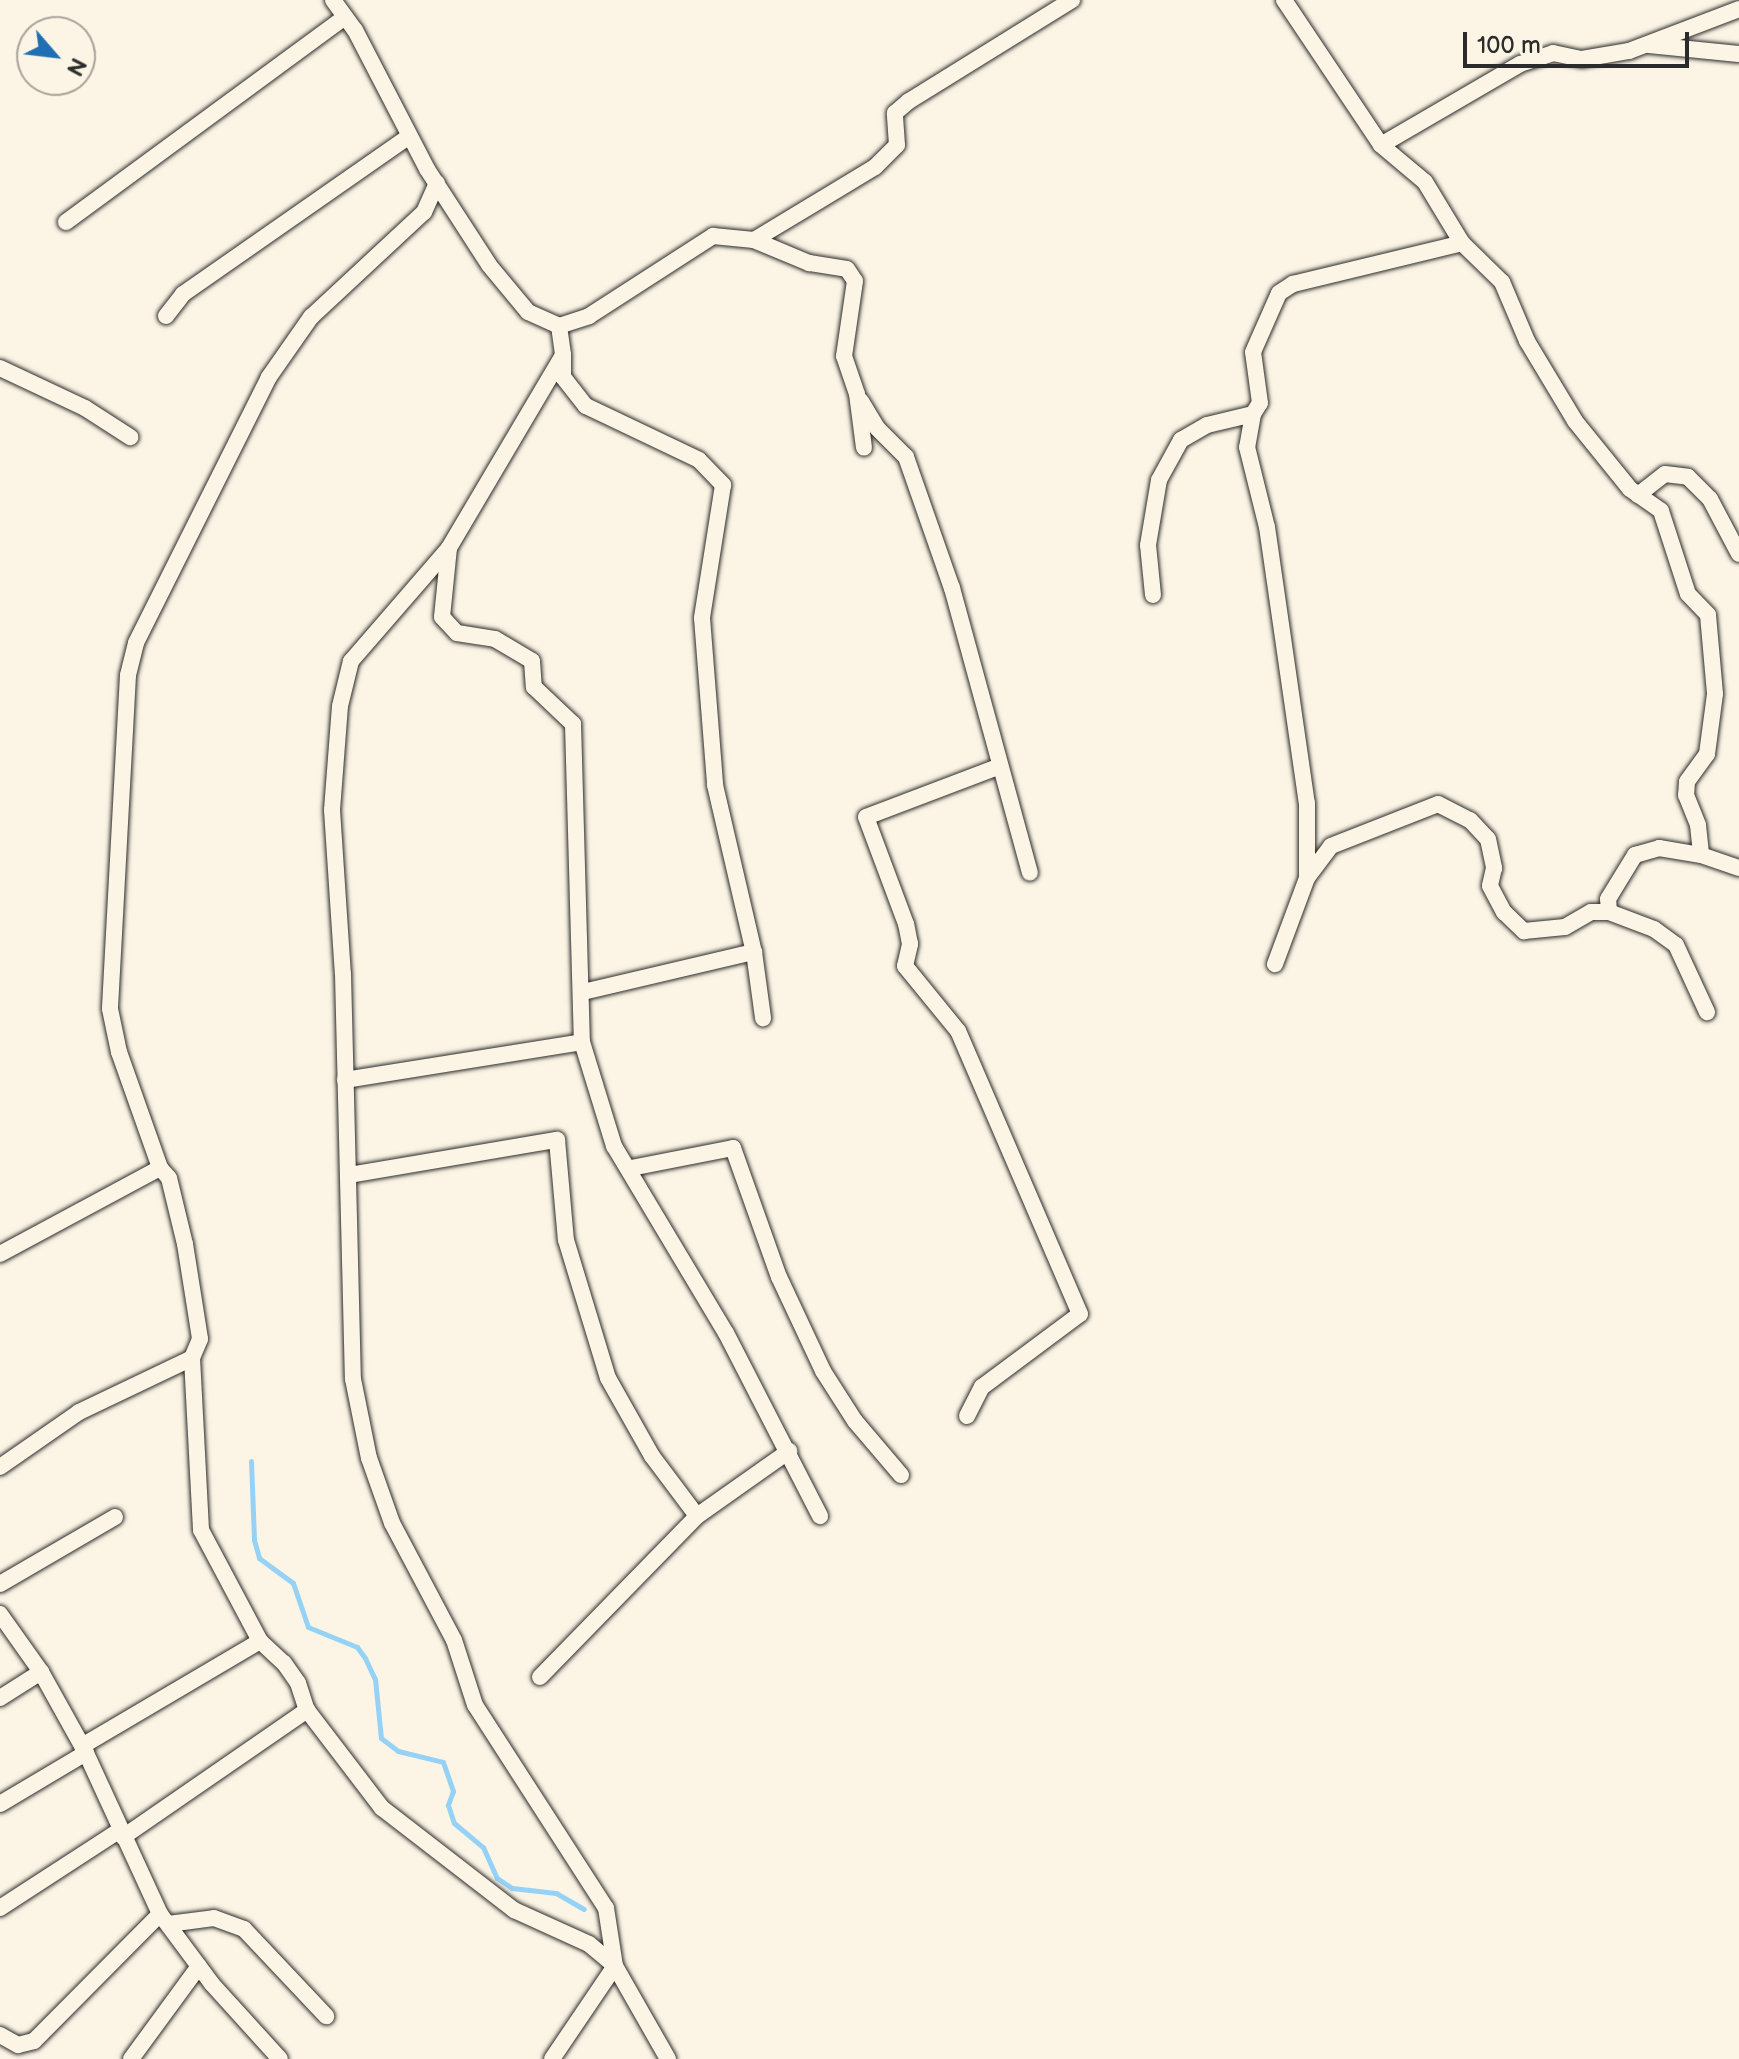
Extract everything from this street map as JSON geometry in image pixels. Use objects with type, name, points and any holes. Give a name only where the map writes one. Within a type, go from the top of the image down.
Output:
[{"type":"street","points":[[333,0],[408,137],[509,290],[528,312],[559,326],[589,316],[696,242],[713,236],[754,240],[809,263],[847,269],[855,281],[844,356],[857,394],[864,448]]},
{"type":"street","points":[[754,240],[875,167],[897,145],[895,113],[909,101],[1072,0]]},
{"type":"street","points":[[1284,0],[1381,145],[1425,182],[1462,243],[1502,282],[1527,341],[1575,421],[1638,495],[1661,511],[1688,594],[1708,615],[1715,694],[1712,730],[1707,754],[1687,782],[1686,795],[1698,825],[1701,855]]},
{"type":"street","points":[[1381,145],[1520,64],[1553,53],[1582,59],[1645,45],[1739,9]]},
{"type":"street","points":[[66,222],[345,17]]},
{"type":"street","points":[[1645,45],[1739,54]]},
{"type":"street","points":[[166,316],[183,294],[408,137]]},
{"type":"street","points":[[437,183],[424,212],[311,317],[269,377],[198,528],[149,610],[128,675],[110,1009],[160,1168],[169,1178],[185,1244],[200,1339],[192,1358],[201,1530],[260,1641],[298,1683],[307,1710],[382,1808],[514,1910],[589,1944],[615,1966],[668,2059]]},
{"type":"street","points":[[1307,878],[1302,747],[1267,527],[1247,447],[1253,414],[1260,403],[1253,352],[1279,293],[1293,284],[1462,243]]},
{"type":"street","points":[[559,326],[563,377],[586,406],[699,460],[723,485],[702,618],[715,785],[754,952],[763,1018]]},
{"type":"street","points":[[552,2059],[615,1966],[612,1919],[475,1705],[454,1640],[392,1523],[369,1458],[353,1379],[349,1175],[332,810],[340,706],[351,661],[449,548],[563,355]]},
{"type":"street","points":[[0,368],[85,408],[130,437]]},
{"type":"street","points":[[857,394],[877,428],[906,457],[952,588],[1030,873]]},
{"type":"street","points":[[1153,595],[1148,545],[1159,480],[1181,440],[1207,425],[1253,414]]},
{"type":"street","points":[[1638,495],[1665,474],[1688,477],[1710,499],[1739,554]]},
{"type":"street","points":[[449,548],[442,617],[457,633],[495,639],[532,661],[534,687],[573,724],[583,992],[582,1042],[614,1146],[631,1168],[789,1451],[820,1516]]},
{"type":"street","points":[[967,1416],[982,1387],[1080,1314],[958,1031],[905,966],[910,944],[906,924],[866,817],[1000,766]]},
{"type":"street","points":[[1275,964],[1307,878],[1331,846],[1438,804],[1470,820],[1488,839],[1494,868],[1490,886],[1504,912],[1524,931],[1550,930],[1591,912],[1609,912],[1654,929],[1676,945],[1707,1012]]},
{"type":"street","points":[[1609,912],[1608,899],[1635,855],[1659,848],[1701,855],[1739,868]]},
{"type":"street","points":[[583,992],[754,952]]},
{"type":"street","points":[[345,1080],[582,1042]]},
{"type":"street","points":[[349,1175],[557,1140],[566,1240],[608,1378],[652,1456],[697,1516]]},
{"type":"street","points":[[631,1168],[733,1148],[779,1277],[823,1371],[855,1421],[901,1475]]},
{"type":"street","points":[[0,1254],[160,1168]]},
{"type":"street","points":[[0,1467],[79,1412],[192,1358]]},
{"type":"street","points":[[540,1677],[697,1516],[789,1451]]},
{"type":"street","points":[[0,1584],[115,1517]]},
{"type":"street","points":[[0,1614],[41,1672],[84,1750],[164,1919],[199,1966],[280,2059]]},
{"type":"street","points":[[0,1804],[260,1641]]},
{"type":"street","points":[[0,1698],[41,1672]]},
{"type":"street","points":[[0,1908],[74,1855],[122,1833],[307,1710]]},
{"type":"street","points":[[0,2035],[26,2052],[164,1919],[214,1918],[244,1929],[326,2016]]},
{"type":"street","points":[[131,2059],[199,1966]]},
{"type":"waterway","points":[[251,1461],[254,1540],[259,1558],[293,1583],[308,1627],[357,1647],[365,1658],[375,1679],[381,1738],[398,1751],[443,1762],[453,1791],[448,1805],[454,1823],[483,1847],[497,1878],[512,1888],[556,1893],[584,1909]]}]
